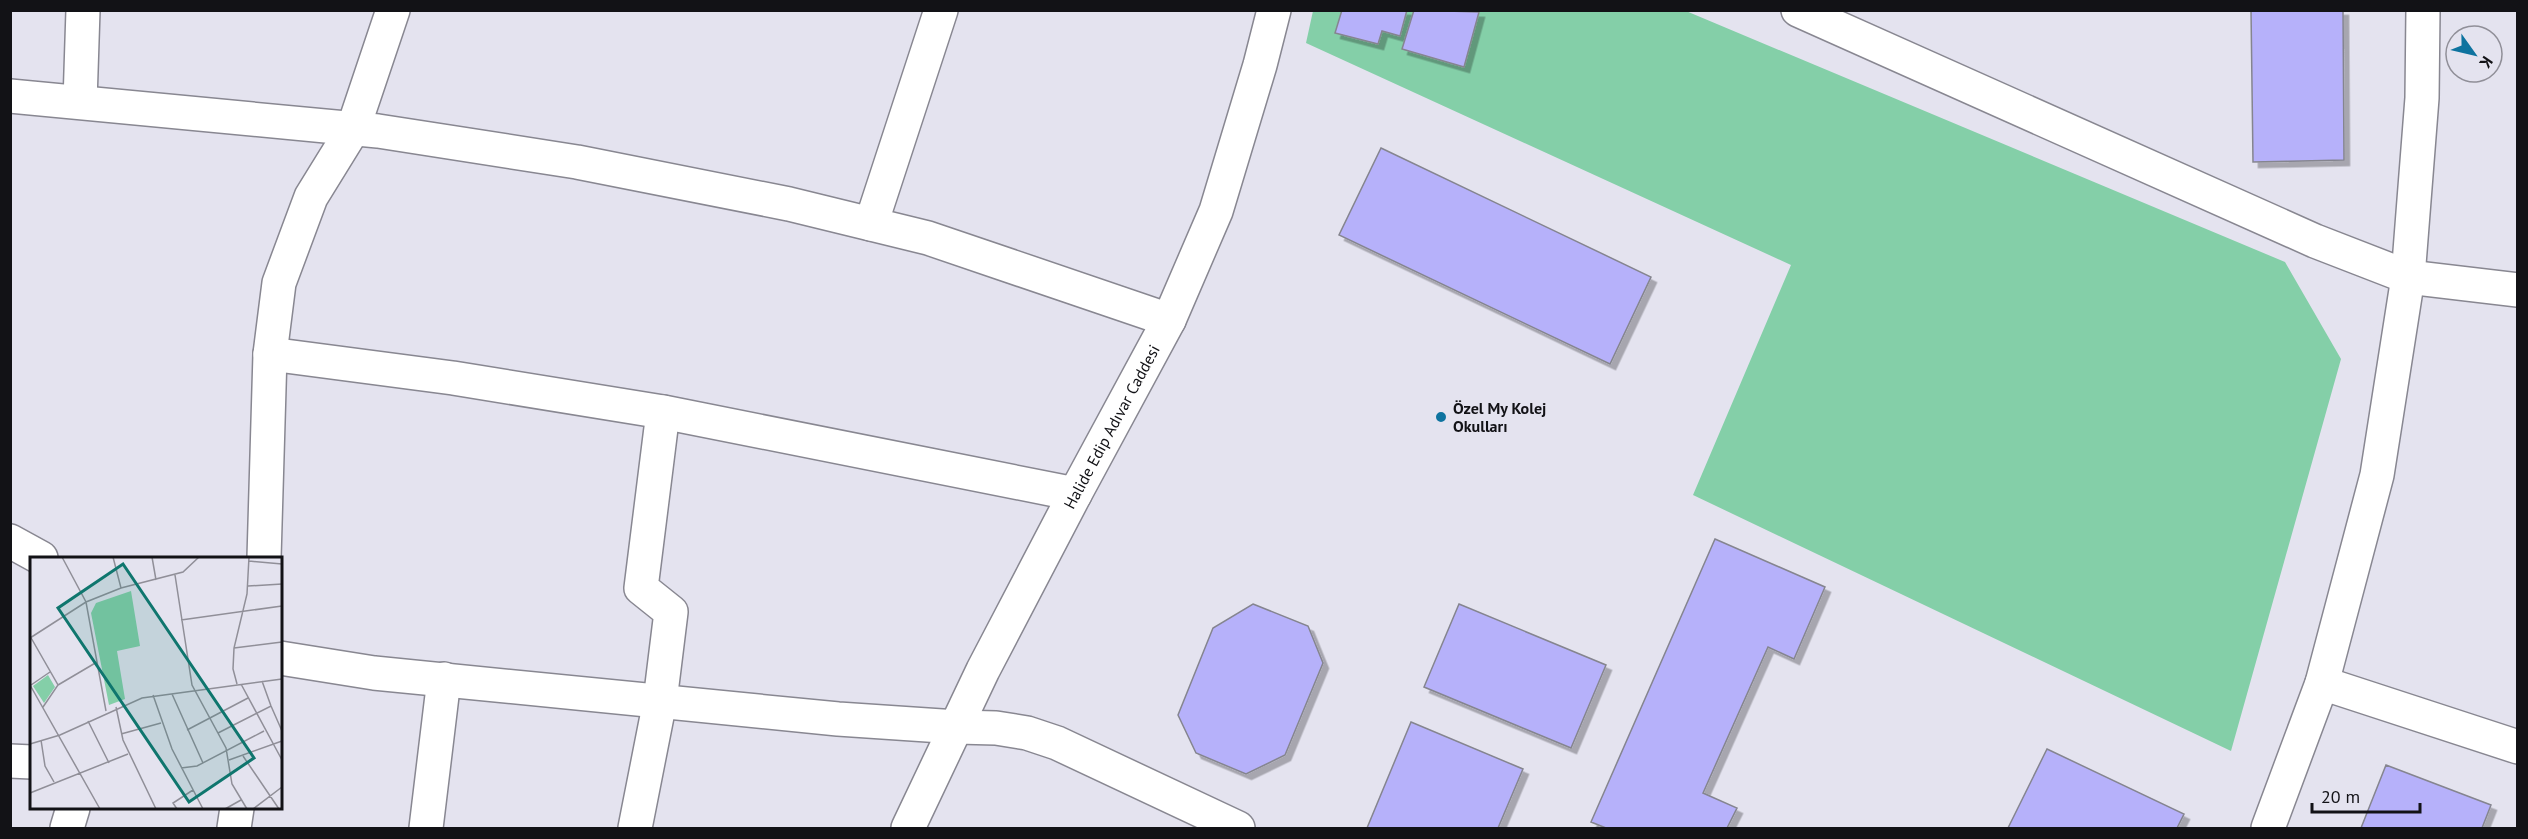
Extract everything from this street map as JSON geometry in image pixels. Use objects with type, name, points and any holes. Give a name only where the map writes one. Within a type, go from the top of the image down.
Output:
[{"type":"street","points":[[80,102],[83,10]]},
{"type":"street","points":[[264,557],[270,354],[279,283],[310,197],[353,129],[393,10]]},
{"type":"street","points":[[871,224],[941,10]]},
{"type":"street","name":"Halide Edip Adıvar Caddesi","points":[[908,828],[983,670],[1169,320],[1216,211],[1274,10]]},
{"type":"street","points":[[2268,828],[2322,683],[2377,475],[2408,277],[2422,98],[2423,10]]},
{"type":"street","points":[[1808,13],[2315,241],[2408,277],[2517,290]]},
{"type":"street","points":[[10,96],[353,129],[578,162],[789,204],[928,238],[1169,320]]},
{"type":"street","points":[[270,354],[453,378],[663,412],[1075,494]]},
{"type":"street","points":[[635,828],[660,701],[671,612],[641,588],[663,412]]},
{"type":"street","points":[[10,541],[39,557]]},
{"type":"street","points":[[282,657],[374,673],[838,719],[996,728],[1058,743],[1238,828]]},
{"type":"street","points":[[426,828],[444,679]]},
{"type":"street","points":[[2322,683],[2517,747]]},
{"type":"street","points":[[10,762],[30,762]]},
{"type":"street","points":[[67,828],[72,809]]},
{"type":"street","points":[[234,828],[237,809]]},
{"type":"green space","points":[[1313,11],[1686,11],[2285,262],[2341,359],[2231,751],[1693,495],[1791,265],[1306,43]]},
{"type":"building","points":[[1342,10],[1407,10],[1400,36],[1382,31],[1378,44],[1335,33]]},
{"type":"building","points":[[1414,10],[1479,12],[1464,67],[1402,49]]},
{"type":"building","points":[[2251,10],[2343,10],[2344,160],[2253,162]]},
{"type":"building","points":[[1381,148],[1651,277],[1610,364],[1339,235]]},
{"type":"building","points":[[1715,539],[1825,587],[1794,659],[1768,647],[1703,793],[1737,808],[1727,828],[1606,828],[1591,822]]},
{"type":"building","points":[[1253,604],[1308,626],[1323,663],[1285,755],[1246,774],[1196,753],[1178,715],[1213,628]]},
{"type":"building","points":[[1459,604],[1606,665],[1571,748],[1424,687]]},
{"type":"building","points":[[1411,722],[1523,769],[1498,828],[1367,828]]},
{"type":"building","points":[[2047,749],[2184,814],[2177,828],[2008,828]]},
{"type":"building","points":[[2386,765],[2491,805],[2482,828],[2361,828]]},
{"type":"place","name":"Özel My Kolej Okulları","points":[[1441,417]]}]
